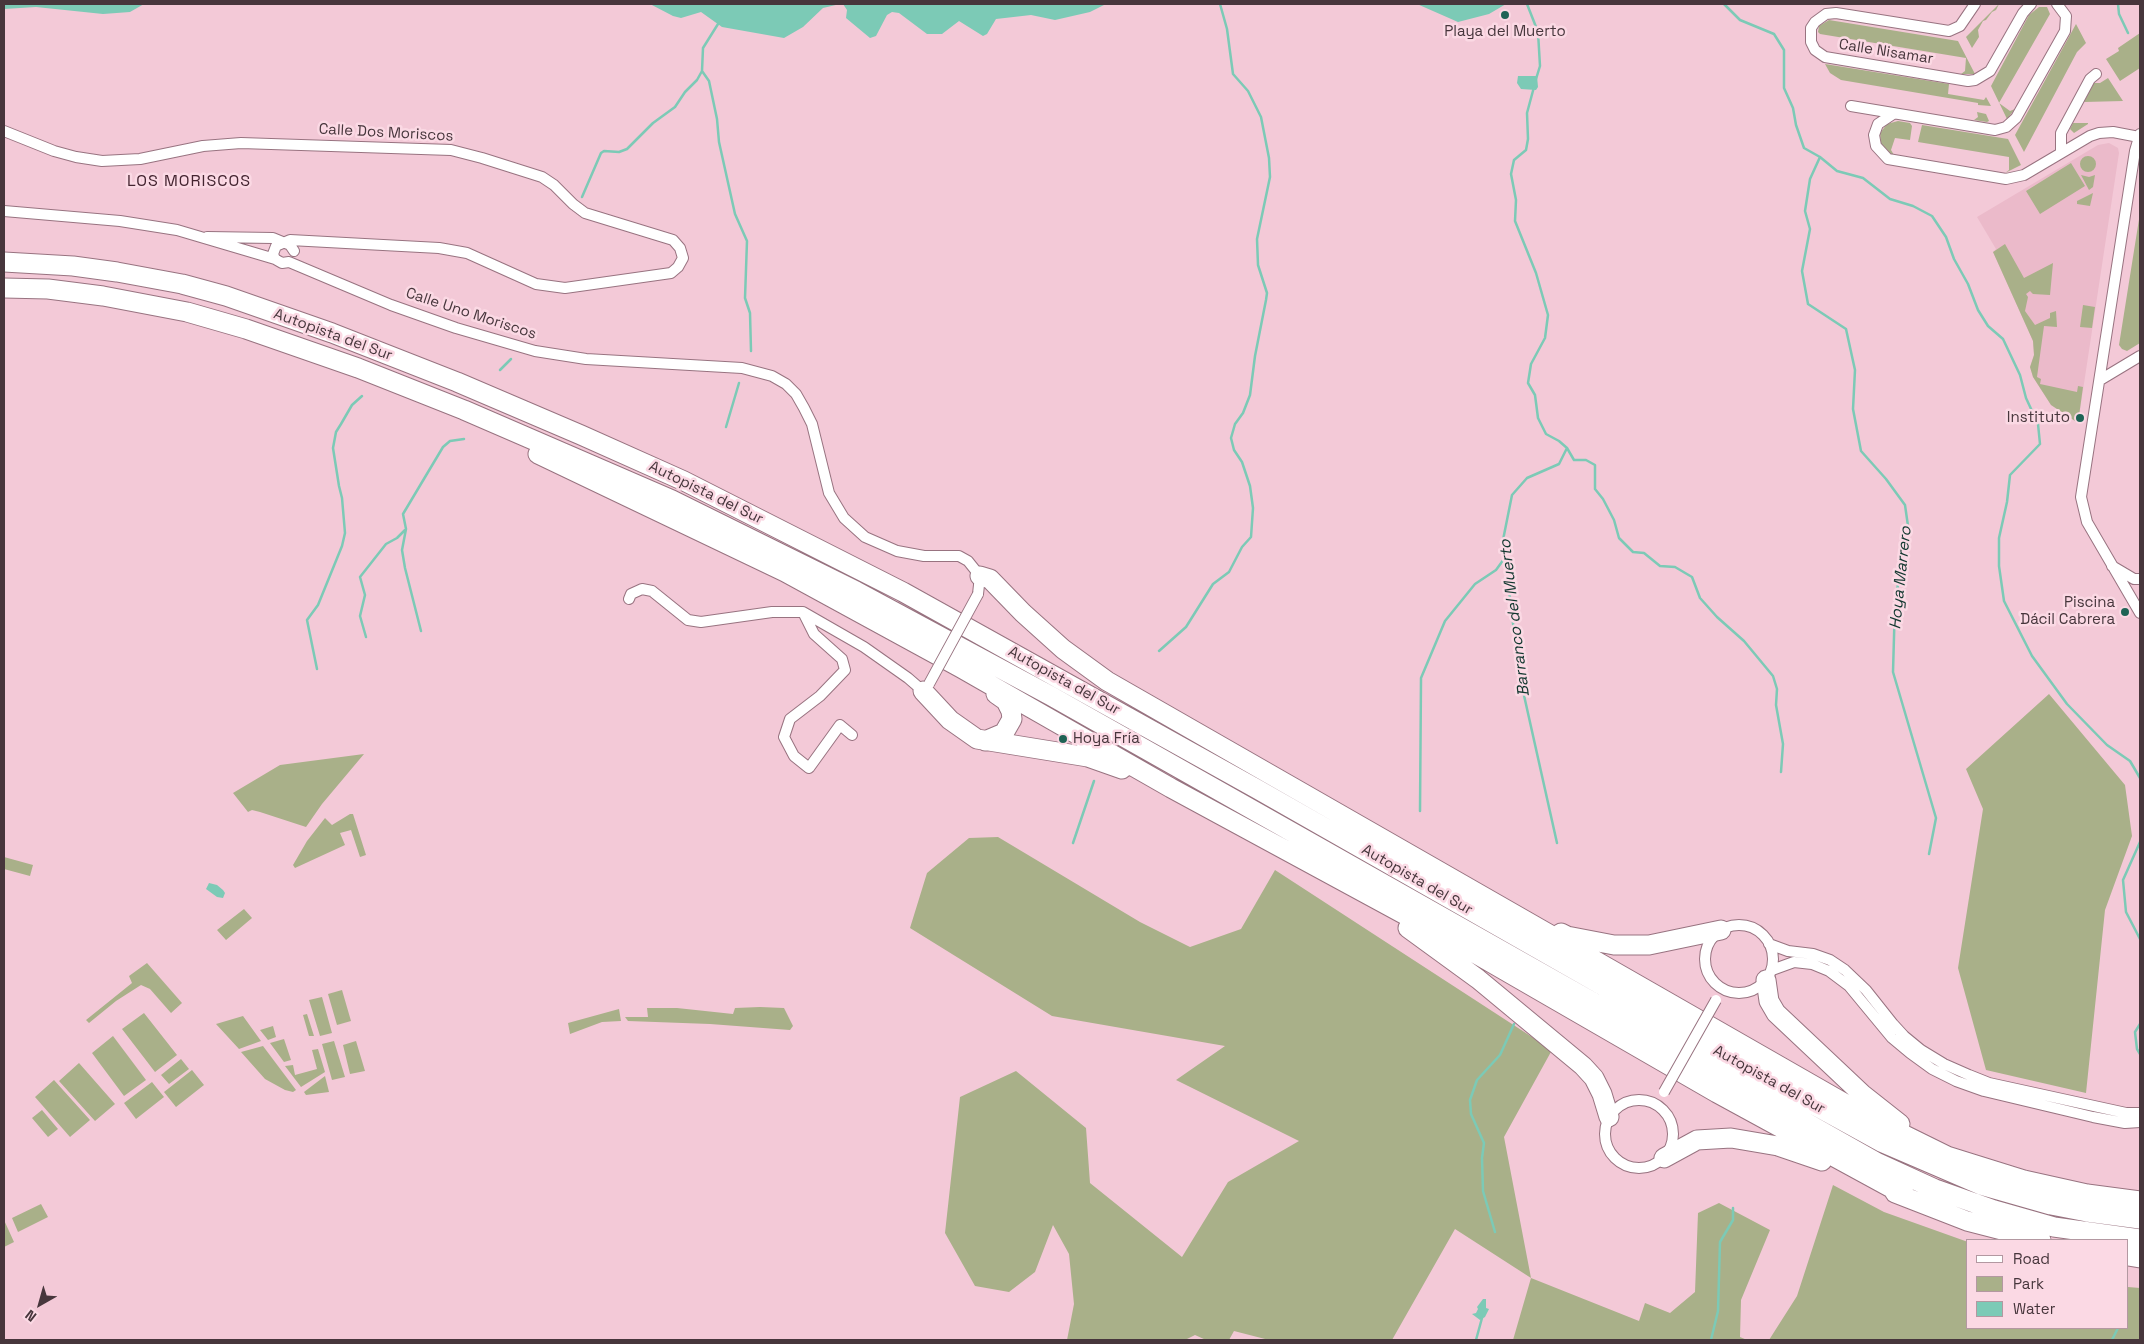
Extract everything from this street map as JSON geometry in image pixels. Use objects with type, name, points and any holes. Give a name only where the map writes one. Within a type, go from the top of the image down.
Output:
[{"type":"highway","name":"Autopista del Sur","points":[[4,262],[72,266],[117,272],[209,291],[332,333],[457,382],[616,450],[785,530],[903,592],[1257,789],[1763,1077],[1881,1142],[1982,1185],[2051,1205],[2140,1219]]},
{"type":"highway","name":"Autopista del Sur","points":[[4,288],[48,289],[104,296],[187,312],[246,330],[358,368],[464,410],[672,500],[856,591],[1051,696],[1878,1163],[1935,1189],[1994,1210],[2054,1226],[2140,1239]]},
{"type":"highway","points":[[358,368],[785,572],[961,668],[1171,788],[1466,948],[1717,1093],[1906,1196],[1967,1221],[2037,1239]]},
{"type":"highway","points":[[979,585],[990,579],[1043,632],[1107,681],[1872,1120],[1947,1156],[1967,1160],[2024,1180],[2086,1194],[2140,1201]]},
{"type":"highway","points":[[961,668],[974,681],[1006,701],[1011,711],[1012,719],[1008,728],[997,738],[985,742]]},
{"type":"highway","points":[[926,688],[960,728],[977,739],[985,742],[1088,757],[1171,788]]},
{"type":"highway","points":[[1257,789],[1385,842]]},
{"type":"highway","points":[[1348,884],[1478,979],[1583,1066],[1594,1078],[1602,1094],[1609,1116]]},
{"type":"highway","points":[[1476,892],[1568,936],[1614,945],[1649,945],[1721,930]]},
{"type":"highway","points":[[1769,975],[1769,1001],[1776,1013],[1862,1094],[1898,1123],[1967,1160]]},
{"type":"highway","points":[[1664,1158],[1696,1140],[1731,1138],[1778,1146],[1826,1162],[1888,1191],[1906,1196]]},
{"type":"street","name":"Calle Nisamar","points":[[1975,4],[1960,26],[1949,31],[1836,13],[1826,14],[1815,22],[1811,28],[1811,42],[1815,50],[1825,57],[1968,81],[1975,80],[1990,71],[2023,13],[2031,4]]},
{"type":"street","points":[[1851,106],[1995,130],[2006,127],[2016,118],[2065,31],[2066,16],[2057,4]]},
{"type":"street","points":[[2061,153],[2061,132],[2090,79],[2096,74]]},
{"type":"street","points":[[1893,114],[1878,124],[1874,135],[1878,152],[1888,159],[2006,179],[2024,175],[2090,136],[2099,133],[2113,132],[2140,136],[2119,250],[2081,497],[2087,522],[2111,565],[2136,598],[2140,613]]},
{"type":"street","name":"Calle Dos Moriscos","points":[[4,132],[54,152],[102,161],[140,159],[202,146],[241,143],[451,150],[542,178],[554,184],[573,204],[585,213],[673,240],[680,248],[683,258],[678,267],[671,273],[576,287],[555,288],[527,281],[477,257],[456,250],[313,242]]},
{"type":"street","name":"Calle Uno Moriscos","points":[[4,211],[120,221],[177,230],[214,243],[276,259],[282,263],[288,262],[391,305],[520,348],[586,359],[742,368],[772,376],[786,384],[796,394],[804,408],[812,424],[829,493],[844,518],[854,528],[879,545],[924,556],[959,556],[968,561],[979,585]]},
{"type":"street","points":[[204,238],[273,238],[290,245],[294,251]]},
{"type":"street","points":[[276,259],[273,254],[274,248],[290,240],[313,242]]},
{"type":"street","points":[[288,262],[293,257],[298,245],[313,242]]},
{"type":"street","points":[[2100,380],[2140,356]]},
{"type":"street","points":[[2111,565],[2134,579],[2140,579]]},
{"type":"street","points":[[629,600],[631,594],[642,589],[652,591],[688,620],[701,622],[772,612],[803,612],[864,647],[908,678],[926,688],[979,585]]},
{"type":"street","points":[[803,612],[814,634],[842,659],[845,670],[820,696],[790,719],[784,737],[794,756],[808,768],[840,725],[852,735]]},
{"type":"street","points":[[1769,975],[1773,956],[1769,944],[1760,933],[1746,926],[1732,926],[1721,930],[1710,940],[1704,956],[1709,977],[1722,989],[1734,993],[1747,993],[1758,988],[1769,975],[1794,962],[1812,964],[1829,971],[1849,986],[1892,1038],[1910,1053],[1932,1069],[1956,1081],[1984,1092],[2093,1117],[2125,1123],[2140,1122]]},
{"type":"street","points":[[1769,944],[1788,951],[1813,954],[1837,965],[1866,990],[1892,1024],[1904,1036],[1936,1059],[1968,1075],[1989,1083],[2118,1112],[2140,1113]]},
{"type":"street","points":[[1658,1104],[1722,989]]},
{"type":"street","points":[[1643,1099],[1658,1104],[1666,1112],[1674,1130],[1670,1149],[1664,1158],[1646,1168],[1636,1168],[1618,1161],[1612,1155],[1606,1140],[1606,1125],[1609,1116],[1620,1105],[1631,1100],[1643,1099]]},
{"type":"shaded area","points":[[2109,143],[2118,148],[2119,153],[2078,423],[2051,405],[2033,377],[2030,367],[2034,355],[2033,341],[1993,252],[1996,249],[1977,217],[2098,145]]},
{"type":"green space","points":[[1999,4],[1996,10],[1983,21],[1978,30],[1979,37],[1972,48],[1966,37]]},
{"type":"green space","points":[[2039,7],[2047,7],[2050,14],[1999,103],[1991,86],[2029,15]]},
{"type":"green space","points":[[1829,20],[1958,41],[1975,74],[1961,74],[1965,71],[1966,58],[1820,34],[1818,32],[1819,26]]},
{"type":"green space","points":[[2076,24],[2086,43],[2077,52],[2024,152],[2015,135]]},
{"type":"green space","points":[[2140,33],[2140,68],[2120,81],[2106,59],[2119,51],[2118,48]]},
{"type":"green space","points":[[1825,64],[1949,84],[1948,94],[1984,100],[1986,97],[1991,106],[1841,80],[1830,73]]},
{"type":"green space","points":[[2108,78],[2123,101],[2084,102],[2094,83],[2100,83]]},
{"type":"green space","points":[[1999,103],[2010,111],[2015,109],[2007,119]]},
{"type":"green space","points":[[1977,112],[1986,114],[1989,121],[1974,120],[1978,117]]},
{"type":"green space","points":[[1898,121],[1910,123],[1912,126],[1910,140],[1895,138],[1891,150],[1894,155],[1889,153],[1881,144],[1880,133],[1887,124]]},
{"type":"green space","points":[[2073,123],[2088,124],[2074,133],[2070,129]]},
{"type":"green space","points":[[1922,125],[2008,139],[2021,165],[2005,173],[2009,170],[2009,157],[1918,142]]},
{"type":"green space","points":[[2085,156],[2091,156],[2096,161],[2094,170],[2085,172],[2080,167],[2080,161]]},
{"type":"green space","points":[[2071,163],[2085,186],[2040,214],[2026,191]]},
{"type":"green space","points":[[2081,175],[2089,177],[2095,175],[2093,187],[2089,190]]},
{"type":"green space","points":[[2093,193],[2090,206],[2077,204],[2077,201]]},
{"type":"green space","points":[[2140,213],[2140,343],[2127,351],[2119,345]]},
{"type":"green space","points":[[2005,244],[2024,278],[2053,263],[2050,295],[2033,294],[2030,291],[2026,294],[2028,297],[2025,311],[2035,325],[2050,318],[2050,313],[2056,311],[2057,327],[2044,326],[2037,377],[2041,379],[2040,384],[2077,392],[2078,386],[2083,387],[2078,423],[2051,405],[2033,377],[2030,367],[2034,355],[2033,341],[1993,252]]},
{"type":"green space","points":[[2083,305],[2095,307],[2092,328],[2080,327]]},
{"type":"green space","points":[[2049,694],[2125,785],[2132,836],[2105,910],[2086,1093],[1986,1070],[1958,968],[1983,809],[1966,769]]},
{"type":"green space","points":[[364,754],[322,804],[306,827],[260,812],[252,810],[248,812],[233,793],[280,765]]},
{"type":"green space","points":[[353,814],[366,855],[360,857],[351,830],[340,833],[345,845],[295,868],[293,865],[307,841],[325,818],[332,825]]},
{"type":"green space","points":[[998,837],[1140,922],[1190,947],[1241,929],[1275,870],[1552,1050],[1504,1137],[1531,1278],[1455,1229],[1392,1340],[1269,1340],[1234,1331],[1229,1340],[1206,1340],[1195,1335],[1185,1340],[1067,1340],[1074,1304],[1069,1254],[1053,1225],[1035,1272],[1009,1292],[975,1286],[945,1233],[960,1097],[1016,1071],[1086,1128],[1090,1183],[1182,1257],[1228,1182],[1299,1141],[1176,1080],[1225,1046],[1052,1016],[910,928],[927,873],[969,838]]},
{"type":"green space","points":[[4,857],[33,865],[30,876],[4,869]]},
{"type":"green space","points":[[244,909],[252,918],[226,940],[217,930]]},
{"type":"green space","points":[[147,963],[182,1003],[171,1013],[150,989],[141,985],[116,1001],[89,1023],[86,1020],[132,983],[129,976]]},
{"type":"green space","points":[[342,990],[351,1021],[337,1025],[328,994]]},
{"type":"green space","points":[[322,997],[332,1033],[320,1036],[309,1000]]},
{"type":"green space","points":[[647,1008],[677,1008],[733,1014],[735,1008],[784,1008],[793,1026],[790,1030],[710,1024],[628,1021],[625,1017],[648,1017]]},
{"type":"green space","points":[[619,1009],[621,1021],[602,1022],[570,1034],[568,1023]]},
{"type":"green space","points":[[144,1013],[177,1055],[155,1072],[122,1029]]},
{"type":"green space","points":[[307,1014],[314,1036],[309,1036],[303,1015]]},
{"type":"green space","points":[[243,1016],[261,1041],[239,1049],[216,1024]]},
{"type":"green space","points":[[273,1026],[276,1037],[268,1040],[260,1030]]},
{"type":"green space","points":[[113,1036],[146,1080],[124,1096],[92,1053]]},
{"type":"green space","points":[[284,1039],[291,1060],[284,1062],[270,1043]]},
{"type":"green space","points":[[334,1041],[345,1077],[332,1080],[322,1044]]},
{"type":"green space","points":[[356,1041],[365,1071],[350,1074],[343,1045]]},
{"type":"green space","points":[[263,1046],[296,1090],[293,1092],[285,1090],[265,1079],[241,1052]]},
{"type":"green space","points":[[318,1049],[325,1072],[301,1087],[285,1066],[293,1065],[295,1075],[317,1069],[312,1050]]},
{"type":"green space","points":[[181,1059],[189,1069],[169,1084],[161,1075]]},
{"type":"green space","points":[[79,1063],[115,1104],[95,1121],[59,1081]]},
{"type":"green space","points":[[192,1070],[204,1085],[176,1107],[164,1092]]},
{"type":"green space","points":[[325,1076],[329,1092],[306,1095],[304,1092]]},
{"type":"green space","points":[[54,1080],[90,1120],[70,1137],[35,1097]]},
{"type":"green space","points":[[152,1082],[164,1097],[136,1119],[124,1103]]},
{"type":"green space","points":[[42,1110],[58,1129],[48,1137],[32,1118]]},
{"type":"green space","points":[[1833,1185],[1884,1212],[1966,1241],[1966,1329],[2129,1329],[2129,1287],[2140,1288],[2140,1340],[1769,1340],[1797,1296]]},
{"type":"green space","points":[[1719,1203],[1770,1230],[1741,1300],[1740,1337],[1747,1340],[1513,1340],[1531,1278],[1639,1321],[1645,1303],[1670,1313],[1695,1292],[1698,1213]]},
{"type":"green space","points":[[41,1204],[48,1217],[18,1232],[12,1218]]},
{"type":"green space","points":[[4,1220],[14,1242],[4,1247]]},
{"type":"water","points":[[4,4],[144,4],[130,12],[103,14],[36,7],[4,9]]},
{"type":"water","points":[[650,4],[840,4],[823,8],[803,27],[784,38],[722,27],[701,12],[681,18],[673,16]]},
{"type":"water","points":[[843,4],[1106,4],[1090,12],[1055,20],[1031,15],[996,19],[987,34],[983,36],[959,21],[942,34],[927,34],[899,13],[892,12],[887,15],[876,36],[870,38],[846,18],[847,10]]},
{"type":"water","points":[[1417,4],[1506,4],[1489,14],[1458,22]]},
{"type":"water","points":[[1518,76],[1537,76],[1538,87],[1536,90],[1521,89],[1517,83]]},
{"type":"water","points":[[209,883],[217,885],[223,890],[225,893],[223,898],[217,897],[206,889]]},
{"type":"water","points":[[1483,1299],[1486,1299],[1486,1308],[1489,1309],[1485,1317],[1480,1320],[1472,1314],[1476,1313],[1477,1307]]},
{"type":"waterway","points":[[1159,651],[1186,627],[1213,584],[1229,572],[1242,547],[1251,537],[1253,508],[1250,486],[1242,462],[1234,450],[1231,438],[1235,424],[1243,413],[1250,395],[1267,293],[1258,265],[1257,239],[1270,177],[1269,158],[1261,117],[1248,91],[1233,74],[1227,29],[1220,4]]},
{"type":"waterway","name":"Barranco del Muerto","points":[[1527,4],[1538,32],[1540,66],[1536,79]]},
{"type":"waterway","points":[[1724,4],[1740,20],[1774,34],[1784,50],[1784,88],[1793,108],[1796,125],[1804,148],[1820,157],[1837,171],[1863,178],[1890,199],[1913,206],[1932,216],[1946,237],[1954,259],[1968,284],[1978,310],[1988,326],[2003,339],[2020,375],[2026,398],[2038,424],[2040,444],[2010,475],[2007,502],[1999,538],[1999,566],[2004,601],[2032,656],[2067,704],[2107,745],[2130,761],[2140,778]]},
{"type":"waterway","points":[[2118,4],[2119,14],[2128,33]]},
{"type":"waterway","points":[[582,197],[601,153],[604,151],[619,152],[627,149],[653,123],[675,107],[685,92],[697,80],[702,71],[703,48],[718,24]]},
{"type":"waterway","points":[[702,71],[709,81],[717,119],[719,142],[735,214],[747,241],[745,298],[750,313],[751,351]]},
{"type":"waterway","name":"Barranco del Muerto","points":[[1534,87],[1527,113],[1528,139],[1526,150],[1514,160],[1511,174],[1516,200],[1515,221],[1536,273],[1548,315],[1545,338],[1531,364],[1528,383],[1535,395],[1538,418],[1546,434],[1567,448],[1559,464],[1527,478],[1512,495],[1503,540],[1519,673],[1557,843]]},
{"type":"waterway","name":"Hoya Marrero","points":[[1820,157],[1810,179],[1805,211],[1810,229],[1802,271],[1808,304],[1846,329],[1855,370],[1853,409],[1861,451],[1886,479],[1905,505],[1908,526],[1895,602],[1893,672],[1936,818],[1929,854]]},
{"type":"waterway","points":[[500,370],[511,359]]},
{"type":"waterway","points":[[726,427],[739,383]]},
{"type":"waterway","points":[[317,669],[307,620],[318,605],[342,546],[345,533],[342,498],[333,448],[336,432],[352,405],[362,396]]},
{"type":"waterway","points":[[421,631],[402,550],[406,529],[403,514],[443,447],[450,441],[464,439]]},
{"type":"waterway","points":[[1567,448],[1574,460],[1586,460],[1595,465],[1595,489],[1603,499],[1614,520],[1619,538],[1633,552],[1644,553],[1660,566],[1675,567],[1692,577],[1700,598],[1717,617],[1744,641],[1773,676],[1777,689],[1776,705],[1783,744],[1781,772]]},
{"type":"waterway","points":[[366,637],[360,616],[365,595],[360,577],[386,544],[397,538],[405,530]]},
{"type":"waterway","points":[[1420,811],[1421,678],[1445,621],[1475,584],[1496,570],[1504,559]]},
{"type":"waterway","points":[[1073,843],[1094,781]]},
{"type":"waterway","points":[[2140,842],[2123,880],[2126,912],[2140,939]]},
{"type":"waterway","name":"Barranco del Muerto","points":[[1495,1232],[1483,1191],[1482,1158],[1484,1143],[1471,1114],[1470,1100],[1477,1080],[1500,1055],[1514,1024]]},
{"type":"waterway","points":[[2140,1024],[2135,1032],[2137,1049],[2140,1054]]},
{"type":"waterway","points":[[1711,1340],[1718,1311],[1720,1242],[1733,1220],[1733,1208]]},
{"type":"waterway","name":"Barranco del Muerto","points":[[1476,1340],[1482,1318]]},
{"type":"waterway","points":[[2112,1340],[2118,1329]]},
{"type":"place","name":"Playa del Muerto","points":[[1505,15]]},
{"type":"place","name":"Instituto","points":[[2080,418]]},
{"type":"place","name":"Piscina Dácil Cabrera","points":[[2125,612]]},
{"type":"place","name":"Hoya Fría","points":[[1063,739]]},
{"type":"district","name":"LOS MORISCOS","points":[[189,182]]}]
